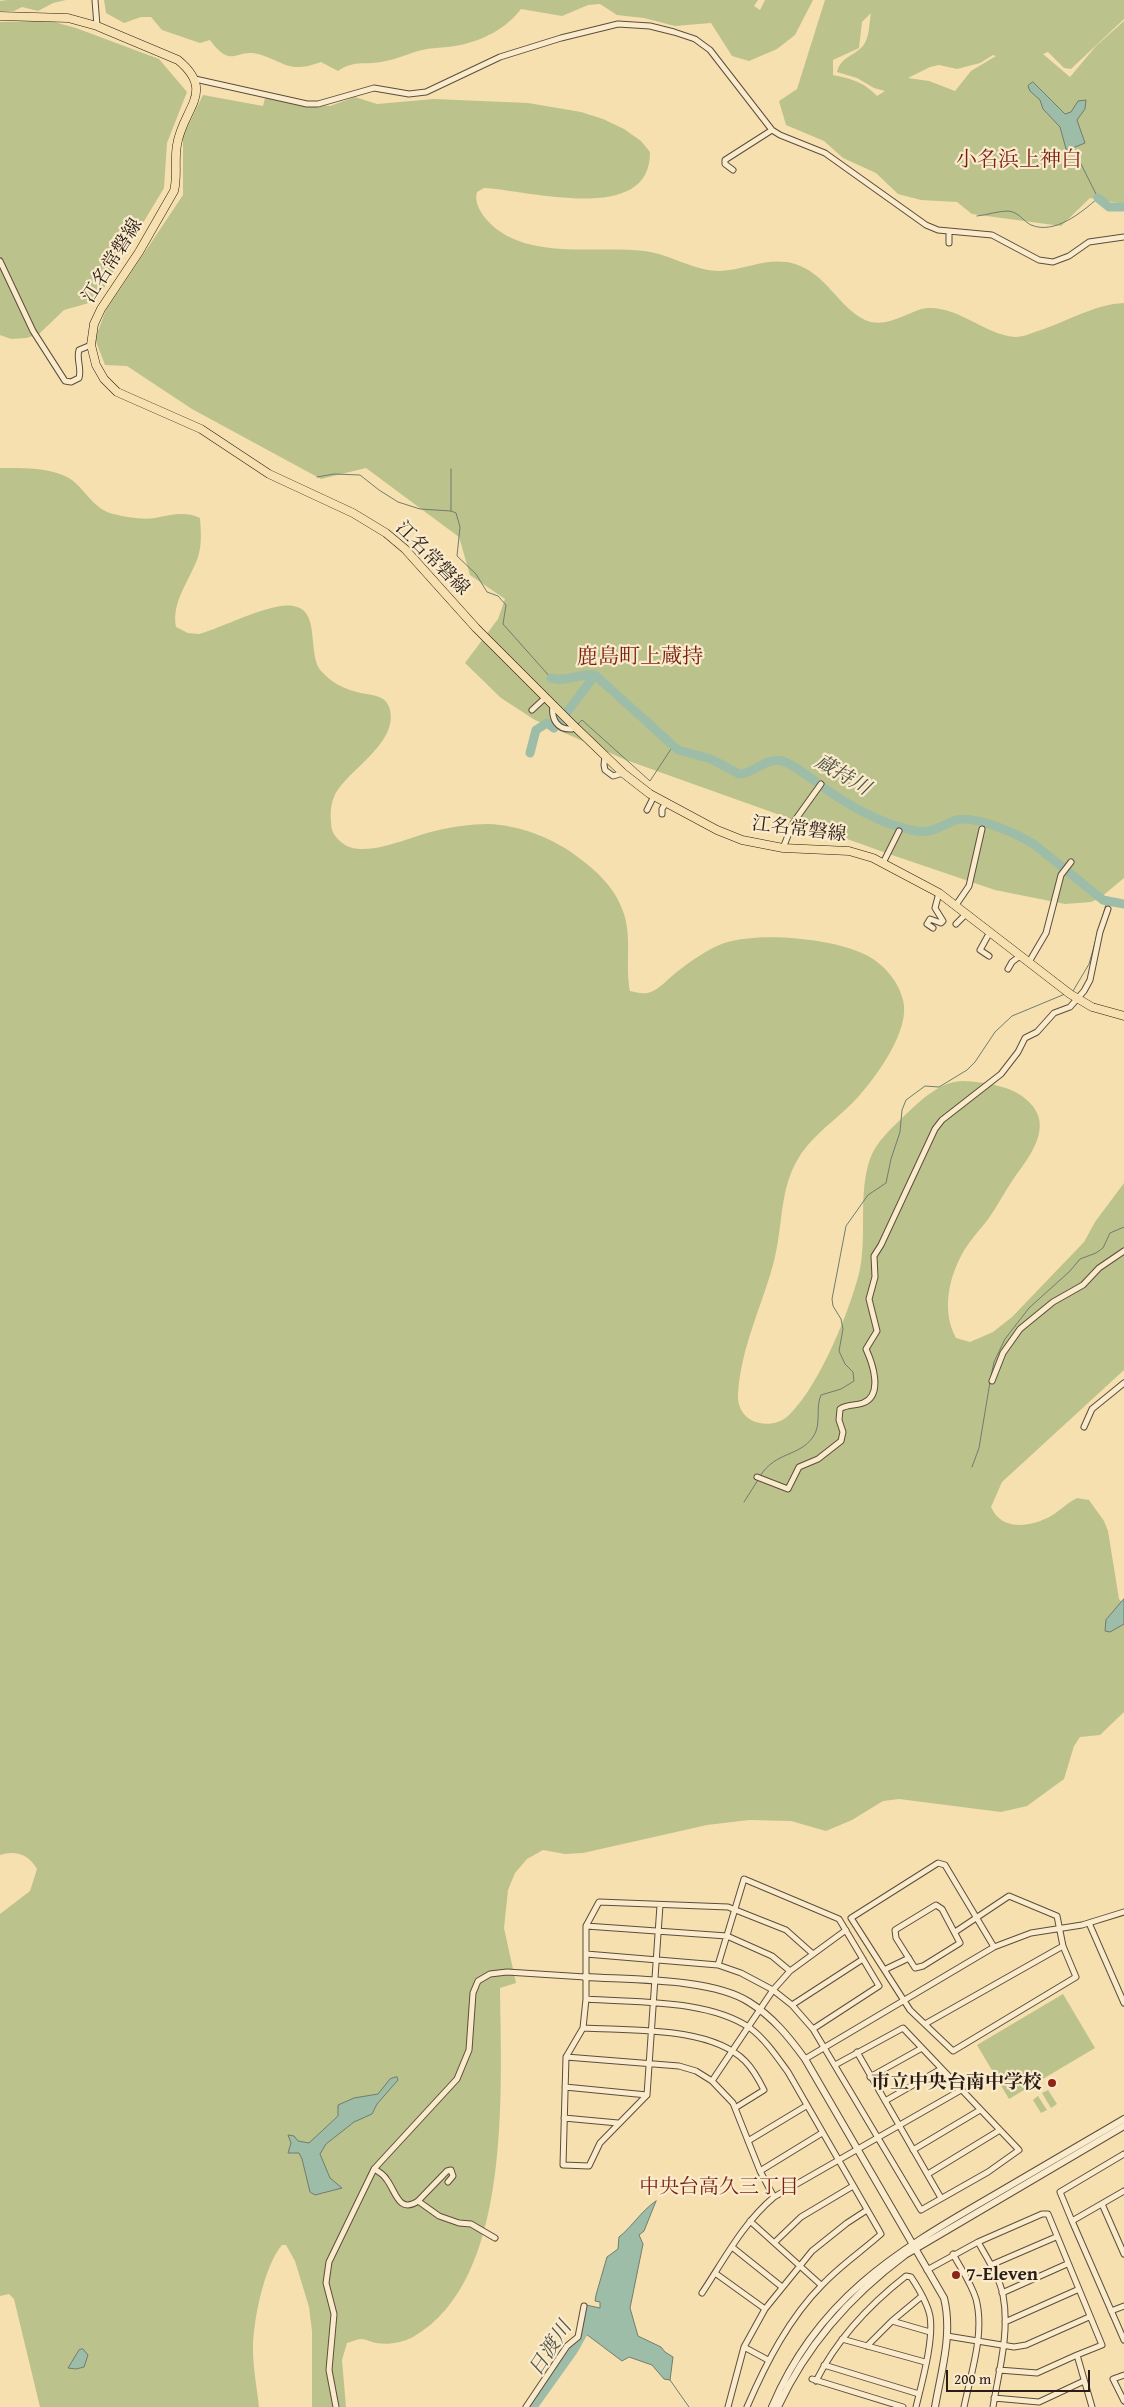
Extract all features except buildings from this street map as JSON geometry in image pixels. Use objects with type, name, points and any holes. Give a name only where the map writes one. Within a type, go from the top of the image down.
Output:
[{"type":"main road","points":[[0,16],[68,18],[96,26],[178,60],[188,68],[195,79]]},
{"type":"main road","name":"江名常磐線","points":[[195,79],[197,92],[195,103],[179,132],[176,147],[176,181],[174,191],[139,252],[101,309],[94,324],[91,344],[96,365],[104,379],[117,392],[201,429],[269,474],[353,513],[386,533],[406,549],[476,628],[575,727],[623,773],[654,796],[717,830],[742,840],[783,848],[849,851],[883,863],[939,893],[1077,998],[1092,1006],[1124,1016]]},
{"type":"street","points":[[95,0],[96,26]]},
{"type":"street","points":[[195,79],[307,104],[318,104],[374,88],[417,94],[436,88],[500,57],[561,38],[629,24],[674,32],[701,43],[710,50],[772,130],[818,150],[926,224],[938,230],[992,235],[1040,260],[1053,262],[1069,256],[1089,242],[1124,237]]},
{"type":"street","points":[[733,170],[725,164],[725,160],[772,130]]},
{"type":"street","points":[[949,232],[949,243]]},
{"type":"street","points":[[0,261],[33,331],[65,381],[71,382],[79,378],[81,368],[79,350],[91,344]]},
{"type":"street","points":[[532,710],[546,697]]},
{"type":"street","points":[[553,705],[553,716],[558,724],[566,729],[575,727]]},
{"type":"street","points":[[783,848],[793,823],[821,784]]},
{"type":"street","points":[[648,810],[654,796]]},
{"type":"street","points":[[662,814],[662,809],[666,803]]},
{"type":"street","points":[[956,905],[970,886],[982,829]]},
{"type":"street","points":[[883,863],[899,831]]},
{"type":"street","points":[[1029,962],[1046,933],[1061,875],[1072,862]]},
{"type":"street","points":[[933,928],[927,924],[930,919],[941,923],[943,921],[934,905],[939,893]]},
{"type":"street","points":[[757,1476],[788,1489],[799,1467],[818,1459],[841,1441],[843,1432],[839,1414],[840,1409],[845,1406],[865,1402],[875,1381],[875,1368],[866,1349],[877,1331],[869,1299],[875,1277],[874,1256],[881,1245],[935,1129],[942,1120],[1001,1074],[1018,1052],[1025,1038],[1040,1029],[1054,1013],[1070,1007],[1090,980],[1098,939],[1108,909]]},
{"type":"street","points":[[956,924],[966,914]]},
{"type":"street","points":[[989,956],[980,950],[990,932]]},
{"type":"street","points":[[1008,969],[1012,962],[1020,956]]},
{"type":"street","points":[[992,1381],[1003,1353],[1020,1329],[1045,1308],[1083,1285],[1099,1268],[1124,1251]]},
{"type":"street","points":[[1084,1427],[1092,1409],[1124,1383]]},
{"type":"street","points":[[955,1932],[976,1918],[1009,1896],[1057,1916],[1061,1928],[1063,1946],[1076,1977],[953,2052],[910,2010],[886,1969],[851,1918],[938,1863],[945,1864],[976,1918],[994,1947]]},
{"type":"street","points":[[718,1965],[744,1879],[839,1919],[879,1986],[813,2029]]},
{"type":"street","points":[[660,1905],[656,1982],[646,2095],[600,2143],[589,2166],[563,2165],[566,2057],[582,2028],[586,1999],[586,1926],[599,1902],[660,1905],[735,1909],[786,1930],[813,1954]]},
{"type":"street","points":[[939,1906],[955,1932],[960,1940],[958,1945],[923,1966],[915,1968],[896,1938],[895,1930],[931,1907],[939,1906]]},
{"type":"street","points":[[806,2059],[824,2046],[994,1947],[1031,1933],[1089,1923],[1124,1912]]},
{"type":"street","points":[[1089,1923],[1124,2003]]},
{"type":"street","points":[[586,1926],[727,1936],[772,1956],[790,1971]]},
{"type":"street","points":[[712,2081],[773,1990],[790,1971],[846,1930]]},
{"type":"street","points":[[925,2024],[1063,1946]]},
{"type":"street","points":[[586,1954],[718,1965],[742,1973],[773,1990],[792,2006],[813,2029],[921,2210],[988,2172],[1019,2150],[903,2028],[835,2065]]},
{"type":"street","points":[[886,1969],[909,1958]]},
{"type":"street","points":[[792,2006],[862,1960]]},
{"type":"street","points":[[336,2407],[329,2370],[334,2314],[326,2283],[326,2273],[374,2169],[457,2080],[469,2050],[473,1993],[478,1981],[490,1974],[507,1972],[698,1985],[719,1989],[737,1996],[761,2010],[786,2033],[806,2059],[944,2298],[949,2316],[935,2407]]},
{"type":"street","points":[[586,1999],[698,2008],[720,2014],[748,2027],[783,2065],[881,2234],[821,2285],[797,2316],[768,2360],[747,2407]]},
{"type":"street","points":[[582,2028],[651,2032],[701,2038],[715,2042],[745,2061],[764,2090],[735,2108]]},
{"type":"street","points":[[870,2077],[922,2048]]},
{"type":"street","points":[[857,2052],[941,2198]]},
{"type":"street","points":[[566,2057],[679,2066],[696,2071],[712,2081],[726,2093],[735,2108],[760,2170],[774,2197]]},
{"type":"street","points":[[885,2101],[941,2069]]},
{"type":"street","points":[[565,2087],[646,2095]]},
{"type":"street","points":[[702,2293],[759,2209],[774,2197],[876,2136],[961,2090]]},
{"type":"street","points":[[748,2141],[806,2106]]},
{"type":"street","points":[[914,2150],[980,2110]]},
{"type":"street","points":[[564,2118],[618,2123]]},
{"type":"street","points":[[772,2407],[795,2361],[829,2314],[872,2272],[1124,2119]]},
{"type":"street","points":[[778,2407],[801,2363],[847,2304],[874,2278],[915,2246],[1124,2126]]},
{"type":"street","points":[[928,2174],[1000,2130]]},
{"type":"street","points":[[760,2170],[822,2132]]},
{"type":"street","points":[[1124,2154],[1060,2192],[1124,2340]]},
{"type":"street","points":[[374,2169],[387,2179],[400,2203],[408,2206],[418,2201],[447,2171],[451,2170],[453,2176],[448,2182]]},
{"type":"street","points":[[775,2242],[801,2217],[853,2186]]},
{"type":"street","points":[[1072,2221],[1124,2191]]},
{"type":"street","points":[[418,2201],[439,2216],[459,2223],[471,2224],[495,2238]]},
{"type":"street","points":[[1102,2204],[1124,2254]]},
{"type":"street","points":[[728,2407],[744,2347],[765,2309],[799,2266],[829,2236],[867,2210]]},
{"type":"street","points":[[927,2270],[953,2254],[978,2242],[1042,2214],[1048,2214],[1102,2345],[1036,2373],[1027,2374],[999,2370]]},
{"type":"street","points":[[750,2221],[821,2285]]},
{"type":"street","points":[[991,2265],[1056,2237]]},
{"type":"street","points":[[978,2242],[991,2265],[1002,2293],[1005,2322],[1004,2345],[993,2407]]},
{"type":"street","points":[[732,2247],[782,2287]]},
{"type":"street","points":[[953,2254],[976,2301],[977,2340],[964,2407]]},
{"type":"street","points":[[1002,2293],[1067,2264]]},
{"type":"street","points":[[715,2273],[765,2309]]},
{"type":"street","points":[[903,2407],[814,2380],[842,2339],[886,2291],[906,2276],[912,2277],[930,2316],[930,2332],[916,2407]]},
{"type":"street","points":[[1005,2322],[1078,2290]]},
{"type":"street","points":[[867,2346],[892,2321],[922,2296]]},
{"type":"street","points":[[526,2407],[567,2346],[578,2337],[584,2306]]},
{"type":"street","points":[[1111,2311],[1124,2306]]},
{"type":"street","points":[[947,2336],[1014,2347],[1026,2345],[1089,2317]]},
{"type":"street","points":[[892,2321],[930,2332]]},
{"type":"street","points":[[842,2339],[925,2362]]},
{"type":"street","points":[[744,2347],[768,2360]]},
{"type":"street","points":[[1077,2356],[1092,2407]]},
{"type":"street","points":[[824,2365],[919,2394]]},
{"type":"street","points":[[1124,2375],[1113,2379],[1124,2402]]},
{"type":"street","points":[[994,2398],[1039,2402],[1084,2381]]},
{"type":"green space","points":[[66,0],[53,3],[38,11],[22,7],[14,11],[0,11],[0,1]]},
{"type":"green space","points":[[104,0],[758,0],[754,6],[760,10],[765,0],[813,0],[795,35],[777,49],[749,61],[732,56],[711,23],[675,26],[644,18],[617,15],[600,4],[588,5],[562,16],[521,9],[509,22],[494,33],[477,40],[455,46],[423,50],[386,61],[349,65],[338,71],[321,62],[294,67],[258,54],[250,53],[229,56],[217,49],[210,40],[200,43],[162,30],[151,17],[141,17],[124,23],[106,13]]},
{"type":"green space","points":[[825,0],[1124,0],[1124,19],[1071,69],[1064,68],[1048,52],[1043,54],[1070,77],[1096,46],[1124,21],[1124,204],[1090,198],[1061,226],[972,214],[957,202],[921,200],[898,194],[876,173],[843,158],[824,141],[786,125],[779,101],[797,89]],"holes":[[[871,13],[865,44],[844,60],[837,72],[857,78],[874,88],[885,91],[877,96],[867,87],[857,82],[833,75],[833,60],[859,48],[862,22]],[[993,55],[996,56],[971,71],[955,91],[929,81],[908,78],[930,67],[939,65],[957,69],[980,63]]]},
{"type":"green space","points":[[0,22],[54,22],[76,28],[159,59],[187,92],[167,143],[164,188],[96,301],[64,310],[39,334],[26,338],[11,339],[0,335]]},
{"type":"green space","points":[[203,95],[263,106],[265,98],[330,106],[355,97],[377,104],[434,99],[528,103],[581,112],[603,119],[624,129],[641,141],[650,152],[645,175],[631,189],[610,196],[584,198],[556,197],[484,188],[477,192],[476,199],[486,219],[501,232],[519,241],[539,246],[560,249],[644,251],[663,255],[701,268],[720,271],[767,262],[795,264],[816,275],[856,314],[865,320],[873,322],[890,321],[927,308],[939,309],[950,311],[1005,335],[1019,337],[1091,310],[1124,303],[1124,878],[1100,898],[1091,902],[1065,904],[995,890],[626,760],[535,720],[501,698],[465,663],[498,619],[505,599],[470,575],[459,537],[366,468],[321,479],[192,409],[127,366],[105,365],[95,339],[106,310],[183,195],[183,136]]},
{"type":"green space","points":[[0,468],[47,470],[64,476],[77,484],[106,512],[113,514],[150,519],[183,514],[200,518],[201,538],[198,557],[182,591],[175,618],[176,627],[188,633],[199,634],[272,608],[293,606],[302,609],[308,616],[311,624],[317,664],[322,672],[329,679],[352,691],[381,698],[390,710],[390,723],[386,735],[334,797],[331,809],[331,827],[341,842],[350,847],[361,849],[374,848],[441,830],[468,825],[488,824],[524,830],[559,844],[600,876],[612,889],[621,905],[628,933],[628,972],[630,991],[633,992],[648,993],[656,990],[688,964],[711,949],[732,941],[750,938],[770,937],[812,940],[850,948],[871,958],[889,973],[901,993],[904,1012],[902,1024],[891,1052],[866,1088],[807,1146],[797,1160],[786,1188],[777,1249],[747,1344],[740,1377],[739,1405],[745,1415],[751,1420],[770,1424],[784,1419],[799,1404],[822,1368],[841,1326],[856,1286],[860,1269],[863,1242],[864,1186],[870,1159],[880,1141],[889,1131],[917,1104],[938,1088],[946,1084],[963,1081],[999,1086],[1015,1092],[1029,1102],[1036,1111],[1039,1121],[1037,1141],[1027,1160],[989,1218],[967,1246],[956,1266],[950,1286],[948,1307],[949,1318],[956,1338],[970,1342],[993,1332],[1012,1317],[1084,1242],[1095,1222],[1124,1183],[1124,1370],[1002,1482],[991,1507],[1002,1520],[1010,1524],[1026,1525],[1051,1516],[1077,1498],[1089,1500],[1104,1521],[1108,1531],[1119,1599],[1124,1604],[1124,1712],[1100,1735],[1080,1737],[1074,1746],[1064,1779],[1027,1806],[1001,1812],[899,1799],[883,1801],[852,1820],[826,1831],[791,1821],[749,1820],[707,1825],[583,1853],[565,1854],[543,1850],[527,1859],[515,1873],[508,1890],[504,1928],[516,1983],[500,1988],[501,2077],[499,2128],[494,2179],[485,2228],[469,2273],[445,2310],[413,2337],[395,2343],[381,2344],[361,2339],[347,2343],[342,2360],[346,2407],[312,2407],[312,2331],[309,2307],[295,2261],[286,2245],[282,2245],[270,2266],[257,2309],[253,2356],[259,2407],[40,2407],[14,2299],[9,2294],[0,2296],[0,1914],[30,1891],[37,1869],[30,1860],[21,1854],[0,1855]]},
{"type":"green space","points":[[1063,1994],[1095,2048],[1009,2099],[977,2045]]},
{"type":"green space","points":[[1048,2090],[1057,2104],[1051,2108],[1042,2093]]},
{"type":"green space","points":[[1038,2096],[1047,2110],[1041,2113],[1033,2100]]},
{"type":"shaded area","points":[[1033,82],[1065,114],[1071,112],[1078,101],[1086,100],[1085,109],[1077,120],[1085,143],[1068,150],[1066,149],[1060,127],[1043,109],[1040,100],[1030,91],[1028,86]]},
{"type":"shaded area","points":[[1124,1599],[1124,1624],[1110,1632],[1105,1631],[1106,1620]]},
{"type":"shaded area","points":[[397,2077],[398,2080],[377,2104],[372,2114],[354,2122],[326,2144],[320,2154],[330,2178],[342,2188],[315,2195],[310,2192],[299,2153],[288,2153],[291,2143],[288,2135],[294,2136],[298,2141],[309,2143],[338,2116],[338,2105],[354,2098],[378,2094],[390,2079]]},
{"type":"shaded area","points":[[656,2201],[644,2231],[639,2235],[643,2244],[630,2308],[638,2336],[661,2347],[673,2357],[670,2380],[664,2379],[652,2365],[629,2357],[622,2361],[582,2331],[586,2305],[600,2308],[600,2302],[595,2301],[607,2257],[618,2249],[619,2237]]},
{"type":"shaded area","points":[[83,2349],[88,2355],[84,2367],[68,2368],[79,2350]]},
{"type":"waterway","points":[[977,216],[1008,211],[1015,213],[1031,225],[1049,227],[1059,225],[1084,210],[1098,198],[1073,148]]},
{"type":"waterway","points":[[1098,198],[1109,207],[1124,207]]},
{"type":"waterway","points":[[451,469],[451,511]]},
{"type":"waterway","points":[[317,477],[334,474],[360,475],[398,502],[420,509],[456,513],[460,527],[457,556],[476,574],[487,592],[498,596],[506,605],[503,624],[551,678]]},
{"type":"waterway","name":"蔵持川","points":[[551,678],[562,679],[595,675],[678,750],[711,759],[739,774],[770,761],[782,761],[794,766],[852,806],[873,817],[905,829],[922,832],[964,819],[997,826],[1035,845],[1103,900],[1124,904]]},
{"type":"waterway","points":[[530,753],[536,730],[547,723],[554,728],[595,675]]},
{"type":"waterway","points":[[578,724],[582,720],[650,781],[673,746]]},
{"type":"waterway","points":[[554,728],[560,729]]},
{"type":"waterway","points":[[1073,991],[1089,964],[1107,901]]},
{"type":"waterway","points":[[760,1476],[773,1462],[801,1448],[813,1437],[817,1427],[818,1405],[821,1395],[841,1389],[854,1381],[853,1372],[845,1364],[839,1351],[843,1329],[841,1319],[833,1306],[832,1299],[846,1226],[868,1195],[886,1183],[891,1159],[900,1132],[902,1110],[906,1100],[925,1086],[939,1087],[967,1070],[975,1062],[995,1032],[1012,1016],[1065,994]]},
{"type":"waterway","points":[[991,1376],[994,1362],[1005,1339],[1029,1308],[1070,1271],[1080,1259],[1103,1248],[1110,1233],[1124,1227]]},
{"type":"waterway","points":[[972,1467],[979,1448],[990,1382]]},
{"type":"waterway","points":[[744,1502],[758,1480]]},
{"type":"waterway","name":"日渡川","points":[[533,2407],[573,2351],[588,2324]]},
{"type":"waterway","points":[[670,2380],[689,2407]]},
{"type":"place","name":"市立中央台南中学校","points":[[1052,2083]]},
{"type":"place","name":"7-Eleven","points":[[956,2275]]},
{"type":"district","name":"小名浜上神白","points":[[1019,161]]},
{"type":"district","name":"鹿島町上蔵持","points":[[640,658]]},
{"type":"district","name":"中央台高久三丁目","points":[[719,2188]]}]
